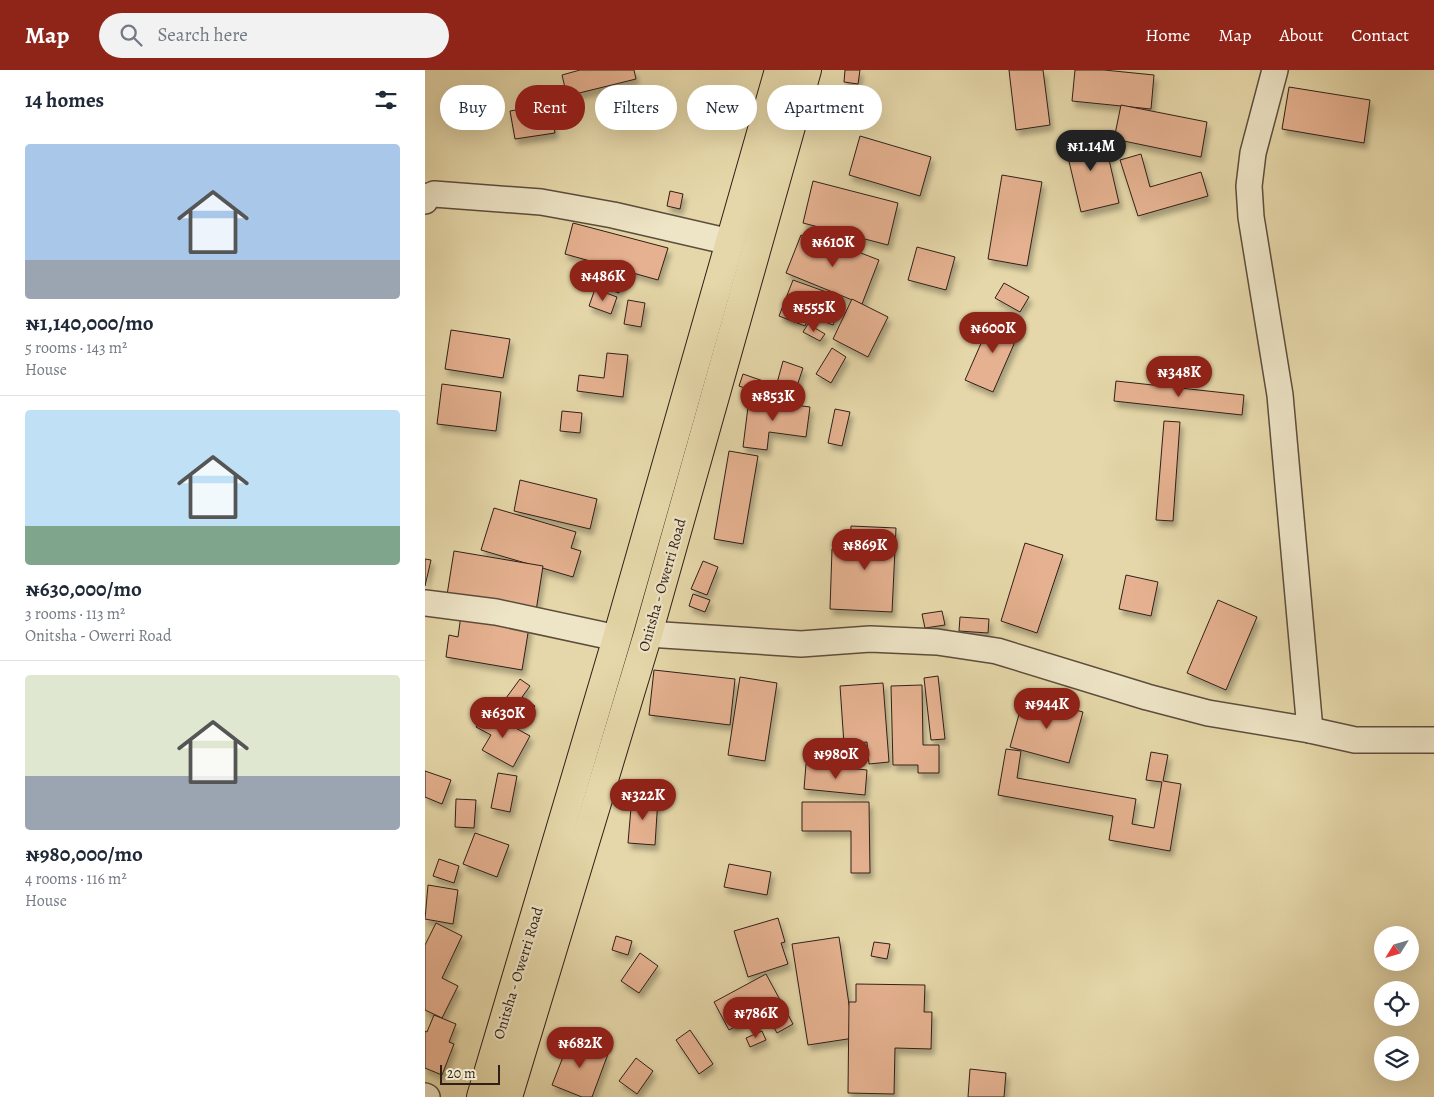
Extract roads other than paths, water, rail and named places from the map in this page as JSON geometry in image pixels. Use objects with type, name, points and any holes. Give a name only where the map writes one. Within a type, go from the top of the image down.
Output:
[{"type":"highway","name":"Onitsha - Owerri Road","points":[[481,1097],[617,638],[779,70]]},
{"type":"highway","name":"Onitsha - Owerri Road","points":[[508,1097],[648,634],[807,70]]},
{"type":"street","points":[[1275,70],[1253,153],[1249,186],[1251,217],[1280,395],[1310,730]]},
{"type":"street","points":[[425,201],[427,197],[434,194],[541,202],[613,215],[730,242]]},
{"type":"street","points":[[425,603],[497,612],[617,638]]},
{"type":"street","points":[[648,634],[801,644],[870,639],[937,642],[997,650],[1147,697],[1208,713],[1310,730],[1355,740],[1434,740]]}]
